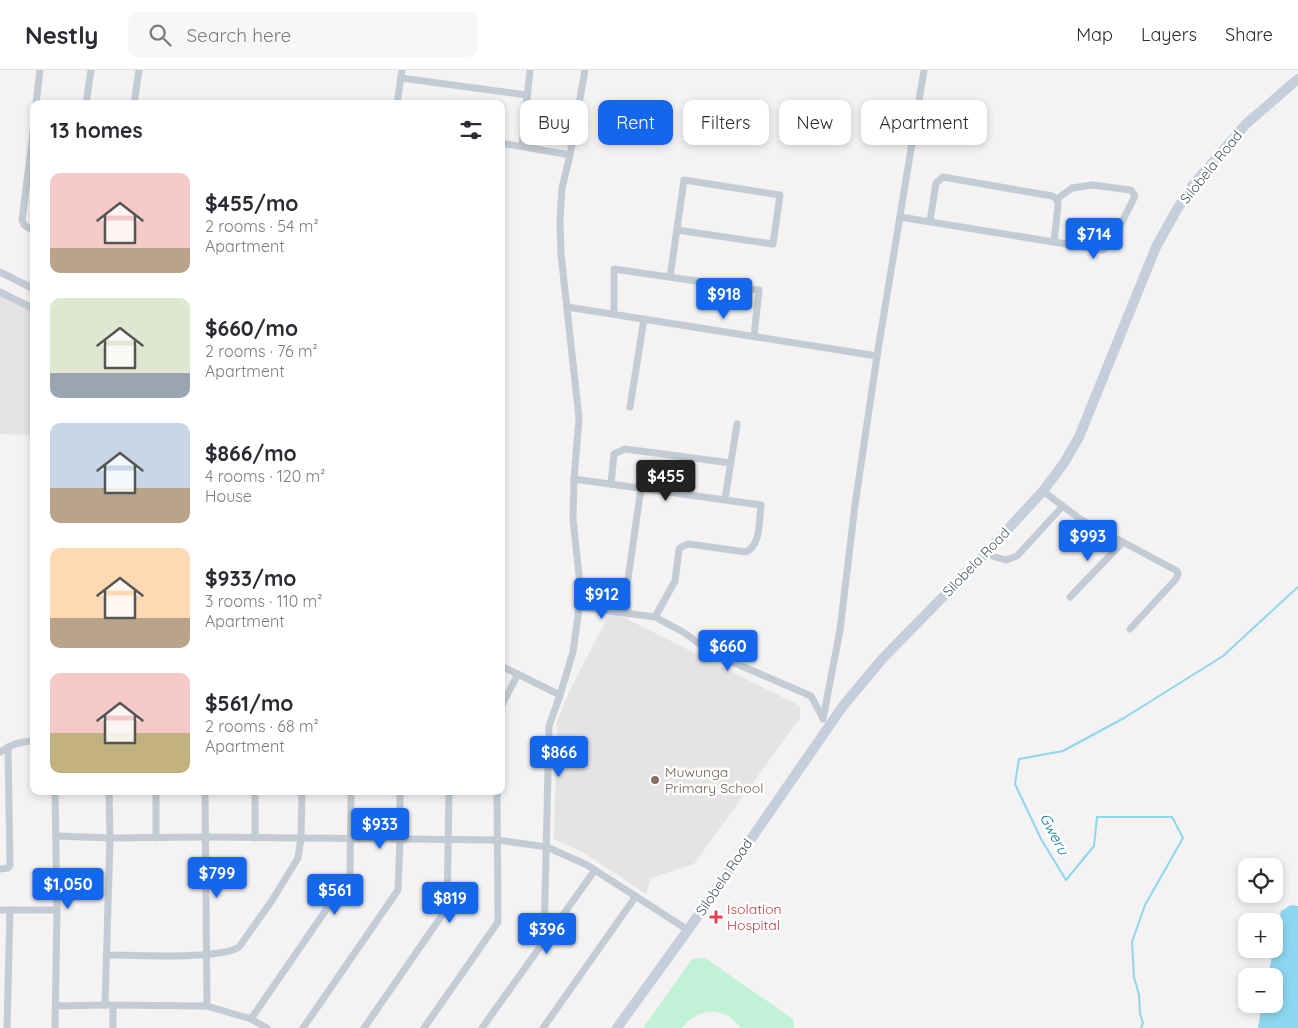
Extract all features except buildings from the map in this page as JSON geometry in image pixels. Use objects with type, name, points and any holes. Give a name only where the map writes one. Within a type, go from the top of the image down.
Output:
[{"type":"street","points":[[36,100],[40,70]]},
{"type":"street","points":[[86,100],[90,70]]},
{"type":"street","points":[[135,100],[139,70]]},
{"type":"street","points":[[397,100],[402,70]]},
{"type":"street","points":[[522,146],[530,70]]},
{"type":"street","points":[[544,940],[549,726],[573,652],[581,594],[573,519],[579,418],[560,221],[562,188],[585,70]]},
{"type":"street","points":[[825,723],[840,630],[855,505],[877,356],[924,70]]},
{"type":"street","points":[[400,78],[527,95]]},
{"type":"street","name":"Silobela Road","points":[[617,1028],[688,930],[825,723],[882,658],[985,554],[1043,491],[1064,463],[1079,437],[1156,247],[1176,211],[1192,186],[1246,124],[1298,79]]},
{"type":"street","points":[[505,144],[570,154]]},
{"type":"street","points":[[30,157],[22,220],[24,225],[30,229]]},
{"type":"street","points":[[930,221],[936,182],[943,177],[1052,196],[1057,199]]},
{"type":"street","points":[[670,277],[684,180],[780,195],[773,244],[677,230]]},
{"type":"street","points":[[900,216],[1103,250],[1114,238],[1135,196],[1131,190],[1092,185],[1072,188],[1057,199]]},
{"type":"street","points":[[1054,242],[1057,199]]},
{"type":"street","points":[[614,314],[614,269],[759,290],[754,336]]},
{"type":"street","points":[[0,272],[30,287]]},
{"type":"street","points":[[0,292],[30,307]]},
{"type":"street","points":[[567,307],[877,356]]},
{"type":"street","points":[[630,407],[644,319]]},
{"type":"street","points":[[725,499],[737,424]]},
{"type":"street","points":[[611,484],[614,454],[625,449],[730,463]]},
{"type":"street","points":[[574,479],[761,505],[756,543],[751,550],[746,552],[689,544],[679,549],[675,581],[655,618]]},
{"type":"street","points":[[628,614],[627,586],[641,488]]},
{"type":"street","points":[[1043,491],[1080,519],[1175,569],[1178,574],[1176,579],[1130,629]]},
{"type":"street","points":[[985,554],[1006,560],[1017,556],[1062,507]]},
{"type":"street","points":[[1070,598],[1123,542]]},
{"type":"street","points":[[580,607],[655,618],[683,632],[714,654],[811,696],[825,723]]},
{"type":"street","points":[[505,668],[560,695]]},
{"type":"street","points":[[505,699],[518,674]]},
{"type":"street","points":[[0,752],[24,741],[30,741]]},
{"type":"street","points":[[0,869],[8,868],[10,865],[8,747]]},
{"type":"street","points":[[55,795],[57,910],[55,1028]]},
{"type":"street","points":[[109,795],[107,956],[109,1005],[113,1028]]},
{"type":"street","points":[[156,795],[156,838]]},
{"type":"street","points":[[205,795],[206,1006]]},
{"type":"street","points":[[255,795],[255,838]]},
{"type":"street","points":[[107,956],[207,955],[235,950],[239,947],[271,902],[298,858],[301,838],[302,795]]},
{"type":"street","points":[[251,1019],[349,876],[352,795]]},
{"type":"street","points":[[303,1028],[396,892],[398,887],[400,839],[400,795]]},
{"type":"street","points":[[364,1028],[447,908],[449,795]]},
{"type":"street","points":[[424,1028],[498,922],[497,795]]},
{"type":"street","points":[[56,836],[110,838],[497,840],[547,847],[595,870],[688,930]]},
{"type":"street","points":[[482,1028],[595,870]]},
{"type":"street","points":[[543,1028],[636,896]]},
{"type":"street","points":[[0,910],[57,910]]},
{"type":"street","points":[[5,1024],[10,910]]},
{"type":"street","points":[[56,1006],[206,1006],[251,1019],[267,1028]]},
{"type":"shaded area","points":[[0,294],[30,309],[30,435],[0,434]]},
{"type":"shaded area","name":"Muwunga Primary School","points":[[611,611],[800,706],[800,718],[694,864],[651,878],[646,894],[581,851],[554,839],[557,722],[569,692]]},
{"type":"green space","points":[[705,958],[793,1019],[794,1028],[741,1028],[727,1016],[712,1012],[696,1016],[682,1028],[643,1028],[692,959]]},
{"type":"water","points":[[1291,905],[1298,906],[1298,1028],[1258,1028],[1260,1013],[1283,1013],[1283,968],[1270,968],[1272,958],[1283,958],[1283,913],[1281,913]]},
{"type":"waterway","name":"Gweru","points":[[1141,1028],[1143,1023],[1134,977],[1132,942],[1145,905],[1183,838],[1172,817],[1097,817],[1094,846],[1066,880],[1041,839],[1015,784],[1019,759],[1063,751],[1124,718],[1223,656],[1298,587]]},
{"type":"place","name":"Muwunga Primary School","points":[[655,780]]},
{"type":"place","name":"Isolation Hospital","points":[[716,917]]}]
